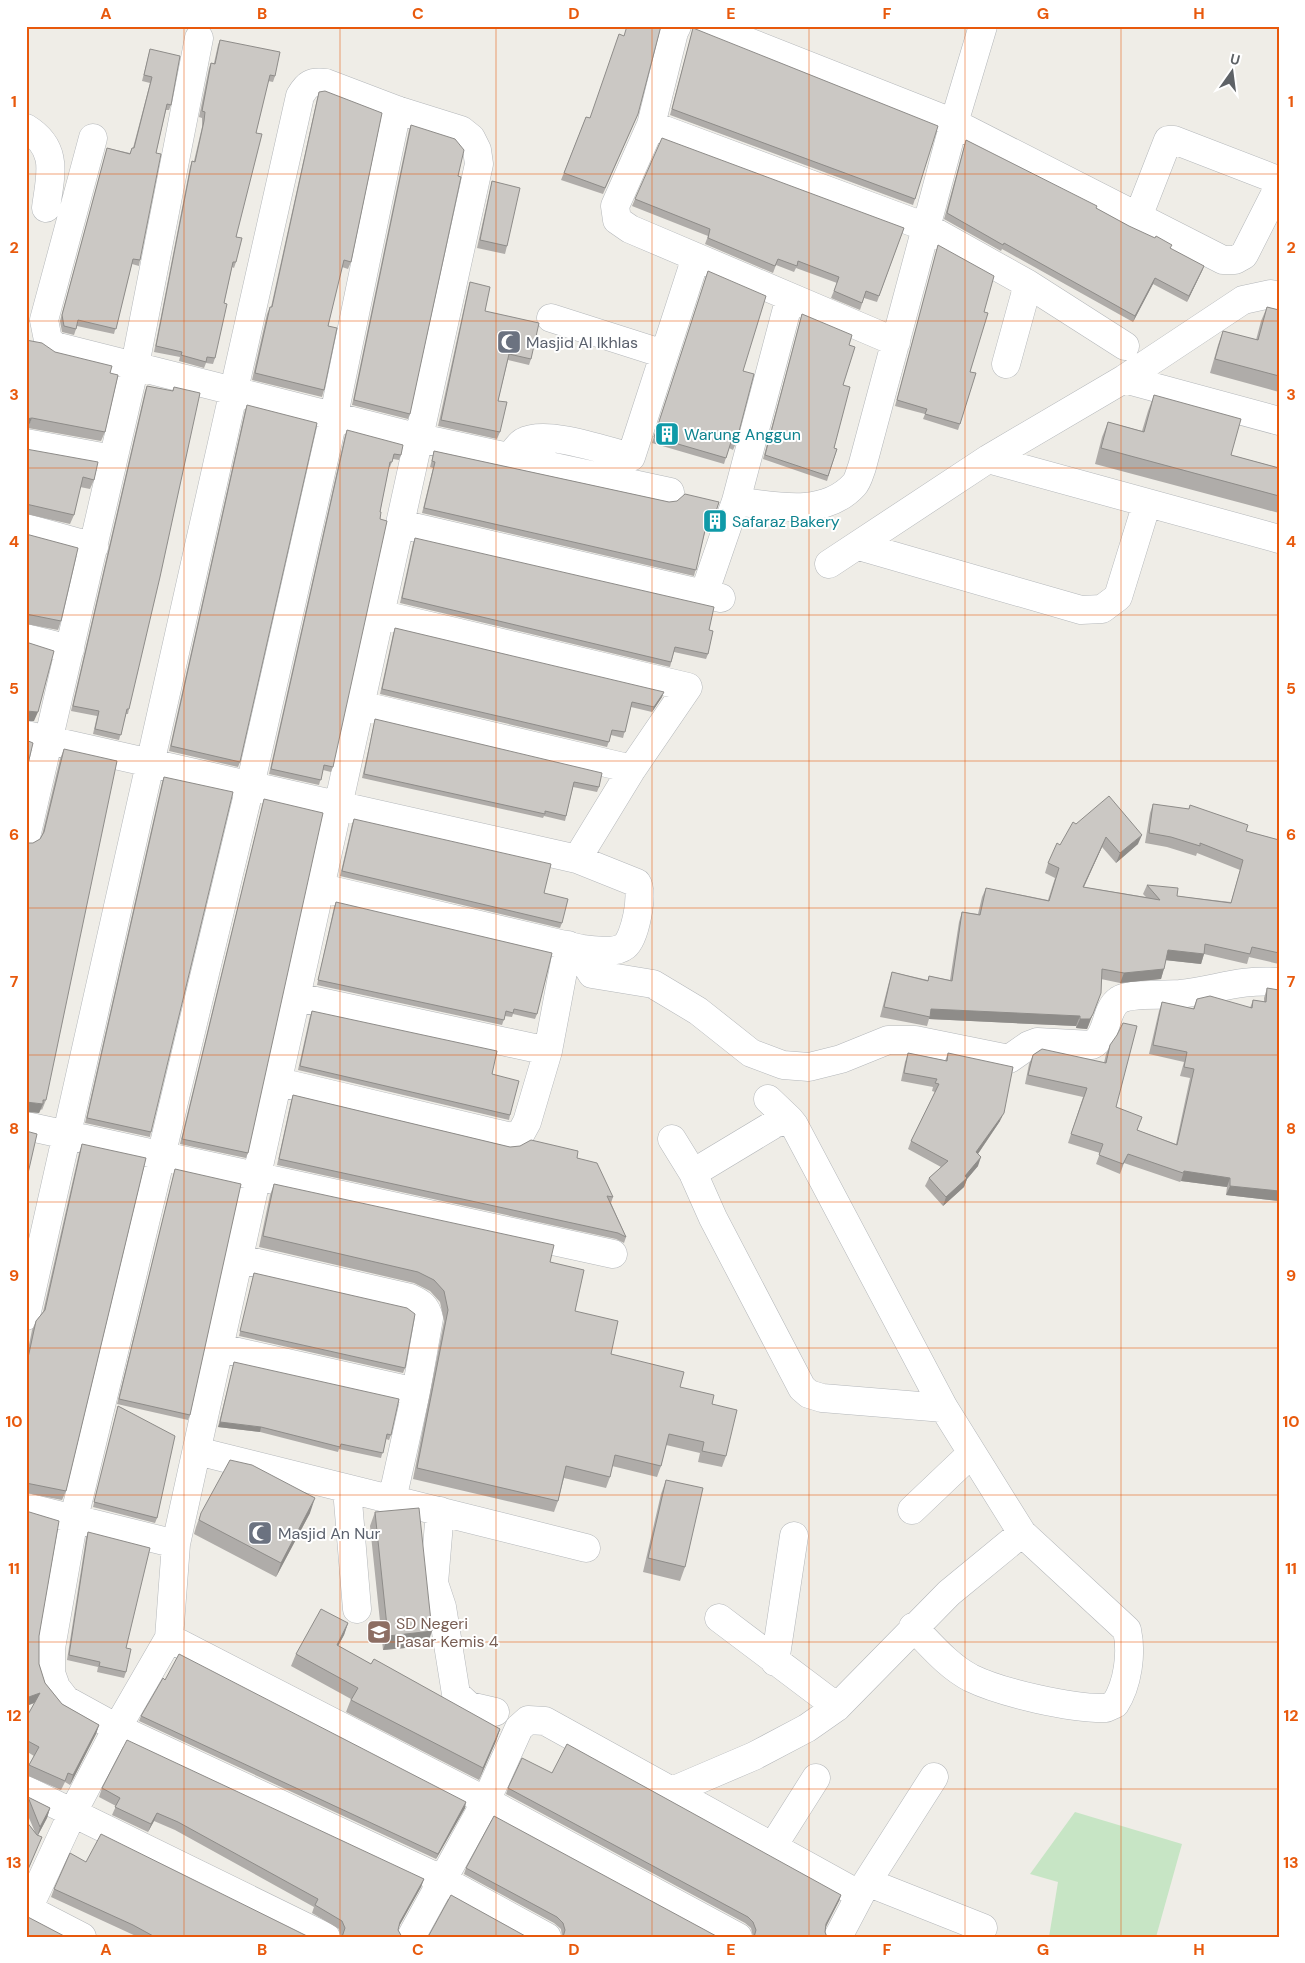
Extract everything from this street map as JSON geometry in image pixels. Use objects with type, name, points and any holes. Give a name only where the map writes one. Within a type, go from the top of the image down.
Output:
[{"type":"street","points":[[677,26],[651,125],[614,206],[616,220],[696,257],[896,342]]},
{"type":"street","points":[[708,26],[954,123],[1138,217],[1223,260],[1235,260],[1244,255],[1279,186],[1275,179],[1168,140],[1138,217]]},
{"type":"street","points":[[736,501],[808,508],[841,495],[855,484],[862,467],[954,123],[983,26]]},
{"type":"street","points":[[26,837],[37,737],[70,649],[94,547],[135,365],[199,38]]},
{"type":"street","points":[[26,1316],[300,96],[307,84],[315,81],[326,83],[397,110],[461,130],[474,144],[479,164],[400,524],[364,706],[297,997],[176,1544],[169,1638],[117,1728],[73,1812],[27,1908],[82,1937]]},
{"type":"street","points":[[397,110],[334,415],[250,786],[74,1518],[51,1648],[51,1673],[56,1687],[66,1700],[117,1728],[441,1879],[547,1937]]},
{"type":"street","points":[[651,125],[926,226],[1028,284],[1125,346]]},
{"type":"street","points":[[26,128],[42,143],[52,159],[46,208]]},
{"type":"street","points":[[93,138],[44,320],[44,331],[48,340],[55,346],[420,438],[670,492]]},
{"type":"street","points":[[510,457],[523,442],[542,438],[570,442],[631,457],[696,257]]},
{"type":"street","points":[[1006,364],[1028,284]]},
{"type":"street","points":[[829,564],[859,546],[988,459],[1124,379],[1243,300],[1271,294],[1279,296]]},
{"type":"street","points":[[400,524],[713,596],[790,297]]},
{"type":"street","points":[[551,318],[664,354]]},
{"type":"street","points":[[1124,379],[1279,421]]},
{"type":"street","points":[[26,443],[113,459]]},
{"type":"street","points":[[988,459],[1279,539]]},
{"type":"street","points":[[859,546],[1082,610],[1102,609],[1118,597],[1147,503]]},
{"type":"street","points":[[26,528],[94,547]]},
{"type":"street","points":[[383,615],[688,687],[632,769],[577,859]]},
{"type":"street","points":[[26,638],[70,649]]},
{"type":"street","points":[[364,706],[632,769]]},
{"type":"street","points":[[37,737],[149,764],[342,805],[577,859],[637,883],[641,888],[639,904],[629,942],[625,946],[591,949],[322,888]]},
{"type":"street","points":[[278,1082],[512,1136],[521,1133],[548,1050],[591,949]]},
{"type":"street","points":[[591,949],[587,966],[592,974],[653,984],[698,1011],[751,1053],[783,1065],[809,1067],[841,1059],[888,1040],[915,1040],[1010,1060],[1030,1045],[1038,1042],[1092,1045],[1101,1037],[1114,1005],[1123,998],[1182,994],[1239,982],[1279,982]]},
{"type":"street","points":[[297,997],[548,1050]]},
{"type":"street","points":[[768,1099],[794,1125],[849,1233],[921,1362],[944,1408],[1022,1533],[1127,1630],[1130,1642],[1124,1686],[1115,1704],[1097,1708],[1036,1700],[971,1678],[949,1663],[913,1627]]},
{"type":"street","points":[[693,1172],[776,1124],[790,1120]]},
{"type":"street","points":[[26,1126],[613,1254]]},
{"type":"street","points":[[672,1139],[693,1172],[713,1218],[802,1388],[809,1394],[822,1398],[944,1408]]},
{"type":"street","points":[[240,1259],[410,1298],[424,1305],[429,1318],[416,1392],[392,1500]]},
{"type":"street","points":[[220,1348],[416,1392]]},
{"type":"street","points":[[197,1451],[586,1548]]},
{"type":"street","points":[[912,1510],[972,1452]]},
{"type":"street","points":[[347,1489],[357,1609]]},
{"type":"street","points":[[26,1507],[176,1544]]},
{"type":"street","points":[[440,1511],[434,1583],[442,1607],[456,1694],[469,1706],[495,1712]]},
{"type":"street","points":[[672,1791],[754,1756],[807,1728],[836,1707],[948,1593],[1022,1533]]},
{"type":"street","points":[[775,1662],[794,1536]]},
{"type":"street","points":[[719,1618],[836,1707]]},
{"type":"street","points":[[169,1638],[486,1801],[738,1937]]},
{"type":"street","points":[[410,1937],[486,1801],[519,1728],[528,1720],[545,1721],[773,1846],[864,1889],[983,1928]]},
{"type":"street","points":[[838,1937],[864,1889],[934,1777]]},
{"type":"street","points":[[773,1846],[816,1778]]},
{"type":"street","points":[[26,1790],[326,1937]]},
{"type":"green space","points":[[1075,1812],[1182,1844],[1156,1937],[1049,1937],[1058,1882],[1030,1874]]},
{"type":"building","points":[[627,26],[661,26],[638,114],[605,188],[564,173],[586,117],[590,118],[619,34],[624,36]]},
{"type":"building","points":[[693,28],[938,126],[915,199],[672,109]]},
{"type":"building","points":[[220,40],[280,52],[275,76],[270,75],[256,133],[262,134],[236,237],[242,238],[236,262],[233,262],[224,303],[227,304],[215,358],[207,357],[206,362],[181,355],[182,352],[156,346],[192,161],[195,162],[204,121],[205,112],[202,111],[211,63],[215,64]]},
{"type":"building","points":[[150,49],[180,56],[171,105],[167,104],[156,153],[161,154],[140,260],[133,259],[116,329],[78,320],[76,329],[64,326],[62,315],[107,148],[130,154],[132,148],[134,148],[152,77],[144,75]]},
{"type":"building","points":[[325,91],[382,113],[351,262],[344,260],[328,326],[337,328],[324,390],[255,373],[270,307],[272,307],[319,92]]},
{"type":"building","points":[[411,125],[455,139],[464,150],[458,176],[461,177],[410,414],[354,400]]},
{"type":"building","points":[[662,138],[904,228],[879,296],[866,291],[862,303],[834,291],[839,277],[798,261],[797,266],[778,259],[775,266],[708,238],[710,229],[635,199]]},
{"type":"building","points":[[966,140],[1097,206],[1096,208],[1129,226],[1155,238],[1156,236],[1172,245],[1170,248],[1204,266],[1189,296],[1155,278],[1135,316],[947,213]]},
{"type":"building","points":[[492,181],[520,188],[507,246],[480,240]]},
{"type":"building","points":[[938,245],[994,276],[984,312],[988,313],[970,372],[976,373],[960,424],[925,414],[927,409],[897,400]]},
{"type":"building","points":[[708,271],[766,296],[743,371],[754,374],[736,443],[731,442],[726,458],[654,437]]},
{"type":"building","points":[[470,282],[490,287],[485,311],[539,323],[531,359],[509,354],[498,401],[507,402],[500,432],[441,420]]},
{"type":"building","points":[[1267,307],[1279,310],[1279,376],[1215,359],[1223,331],[1258,340]]},
{"type":"building","points":[[802,314],[852,335],[849,345],[855,347],[843,385],[850,387],[834,448],[837,449],[828,476],[765,455]]},
{"type":"building","points":[[26,340],[42,343],[55,352],[112,366],[110,373],[118,375],[105,432],[32,418],[26,419]]},
{"type":"building","points":[[147,386],[173,391],[174,387],[200,393],[160,577],[129,709],[127,709],[121,735],[95,729],[99,711],[73,706]]},
{"type":"building","points":[[1154,395],[1241,419],[1231,455],[1279,468],[1279,496],[1101,448],[1108,422],[1144,432]]},
{"type":"building","points":[[247,405],[317,423],[240,762],[171,746]]},
{"type":"building","points":[[347,430],[403,445],[401,455],[394,454],[392,462],[390,462],[380,512],[380,519],[387,521],[333,767],[324,765],[321,780],[271,769]]},
{"type":"building","points":[[26,449],[98,462],[94,480],[83,477],[74,515],[26,504]]},
{"type":"building","points":[[434,451],[669,502],[677,501],[685,494],[719,502],[711,527],[706,526],[696,570],[424,508],[435,462],[432,461]]},
{"type":"building","points":[[26,534],[78,548],[61,621],[26,614]]},
{"type":"building","points":[[415,538],[714,607],[709,630],[713,631],[708,654],[675,647],[671,662],[402,598]]},
{"type":"building","points":[[395,628],[664,692],[654,707],[632,702],[625,732],[612,730],[609,742],[382,689]]},
{"type":"building","points":[[26,642],[54,651],[38,712],[26,711]]},
{"type":"building","points":[[375,719],[602,773],[599,787],[574,782],[566,816],[545,811],[545,814],[364,774]]},
{"type":"building","points":[[26,740],[33,743],[26,772]]},
{"type":"building","points":[[64,749],[117,761],[46,1100],[43,1100],[43,1104],[26,1102],[26,843],[33,843],[40,839],[44,832]]},
{"type":"building","points":[[164,777],[233,792],[151,1132],[87,1118]]},
{"type":"building","points":[[1109,796],[1142,835],[1120,853],[1106,837],[1083,887],[1160,900],[1147,885],[1178,888],[1177,896],[1231,903],[1243,860],[1200,843],[1200,846],[1171,837],[1149,833],[1153,804],[1189,809],[1190,805],[1248,825],[1246,831],[1279,840],[1279,953],[1252,947],[1250,954],[1205,944],[1204,954],[1168,950],[1164,969],[1124,973],[1102,969],[1101,993],[1090,1019],[1080,1019],[1080,1016],[931,1009],[930,1017],[884,1007],[892,972],[928,981],[929,976],[952,981],[962,912],[980,915],[986,888],[1049,901],[1059,868],[1048,863],[1057,843],[1060,845],[1073,822],[1076,824]]},
{"type":"building","points":[[264,799],[323,813],[248,1153],[182,1139]]},
{"type":"building","points":[[354,819],[551,864],[544,893],[568,899],[562,923],[342,871]]},
{"type":"building","points":[[336,902],[552,953],[537,1014],[514,1009],[513,1013],[506,1011],[504,1020],[318,980]]},
{"type":"building","points":[[1267,988],[1279,990],[1279,1191],[1230,1186],[1230,1178],[1184,1171],[1183,1173],[1128,1154],[1123,1164],[1099,1155],[1103,1144],[1071,1134],[1087,1088],[1028,1075],[1033,1055],[1042,1049],[1106,1063],[1110,1045],[1123,1023],[1137,1026],[1116,1107],[1142,1117],[1137,1130],[1177,1145],[1194,1069],[1184,1067],[1187,1052],[1153,1045],[1162,1002],[1194,1009],[1197,999],[1210,996],[1252,1008],[1253,1000],[1266,1002]]},
{"type":"building","points":[[312,1011],[497,1051],[492,1074],[519,1081],[510,1115],[300,1066]]},
{"type":"building","points":[[908,1053],[947,1061],[948,1053],[1013,1067],[1004,1113],[976,1152],[981,1157],[965,1176],[967,1178],[946,1197],[929,1178],[948,1161],[911,1141],[939,1084],[935,1083],[937,1079],[904,1073]]},
{"type":"building","points":[[293,1095],[510,1147],[520,1146],[531,1140],[578,1151],[577,1158],[597,1163],[613,1197],[607,1196],[626,1237],[618,1233],[279,1159]]},
{"type":"building","points":[[26,1131],[37,1134],[26,1182]]},
{"type":"building","points":[[82,1144],[146,1158],[66,1491],[26,1483],[26,1367],[36,1321],[45,1310]]},
{"type":"building","points":[[175,1169],[241,1184],[190,1415],[119,1399]]},
{"type":"building","points":[[274,1184],[554,1245],[550,1262],[584,1270],[575,1311],[618,1321],[611,1354],[684,1372],[680,1387],[714,1395],[712,1404],[737,1410],[726,1456],[702,1451],[704,1442],[669,1434],[661,1466],[615,1455],[610,1477],[566,1466],[558,1501],[417,1468],[448,1310],[444,1291],[434,1280],[418,1272],[263,1236]]},
{"type":"building","points":[[254,1273],[407,1308],[415,1314],[405,1368],[240,1331]]},
{"type":"building","points":[[234,1362],[399,1399],[391,1435],[387,1434],[383,1453],[341,1444],[340,1447],[261,1427],[220,1422]]},
{"type":"building","points":[[118,1406],[175,1436],[157,1518],[94,1502]]},
{"type":"building","points":[[230,1460],[252,1465],[315,1498],[281,1563],[199,1520]]},
{"type":"building","points":[[666,1480],[703,1488],[685,1567],[648,1558]]},
{"type":"building","points":[[419,1508],[432,1631],[388,1636],[375,1512]]},
{"type":"building","points":[[26,1511],[59,1521],[39,1636],[39,1664],[45,1683],[62,1704],[99,1725],[73,1775],[68,1773],[65,1781],[29,1765],[39,1747],[26,1740],[26,1718],[40,1693],[26,1698]]},
{"type":"building","points":[[88,1532],[150,1548],[126,1648],[131,1649],[126,1672],[99,1666],[100,1662],[69,1655]]},
{"type":"building","points":[[321,1609],[348,1623],[337,1645],[371,1664],[374,1659],[500,1729],[483,1768],[351,1700],[358,1688],[296,1654]]},
{"type":"building","points":[[179,1654],[466,1802],[438,1854],[141,1716],[163,1678],[165,1680]]},
{"type":"building","points":[[127,1740],[424,1879],[400,1922],[398,1930],[402,1937],[342,1937],[345,1928],[342,1921],[315,1905],[318,1899],[178,1822],[157,1813],[151,1824],[115,1807],[120,1798],[102,1788]]},
{"type":"building","points":[[567,1744],[841,1895],[826,1924],[825,1932],[827,1937],[754,1937],[756,1930],[753,1922],[748,1917],[508,1788],[522,1758],[552,1773]]},
{"type":"building","points":[[28,1797],[50,1808],[40,1827]]},
{"type":"building","points":[[494,1816],[718,1937],[563,1937],[565,1930],[563,1923],[557,1917],[466,1868]]},
{"type":"building","points":[[26,1821],[37,1835],[42,1837],[26,1874]]},
{"type":"building","points":[[101,1834],[309,1937],[155,1937],[54,1889],[70,1853],[86,1862]]},
{"type":"building","points":[[451,1895],[527,1937],[428,1937]]},
{"type":"building","points":[[26,1916],[66,1937],[26,1937]]},
{"type":"place","name":"Masjid Al Ikhlas","points":[[509,342]]},
{"type":"place","name":"Warung Anggun","points":[[667,434]]},
{"type":"place","name":"Safaraz Bakery","points":[[715,521]]},
{"type":"place","name":"Masjid An Nur","points":[[260,1533]]},
{"type":"place","name":"SD Negeri Pasar Kemis 4","points":[[379,1632]]}]
